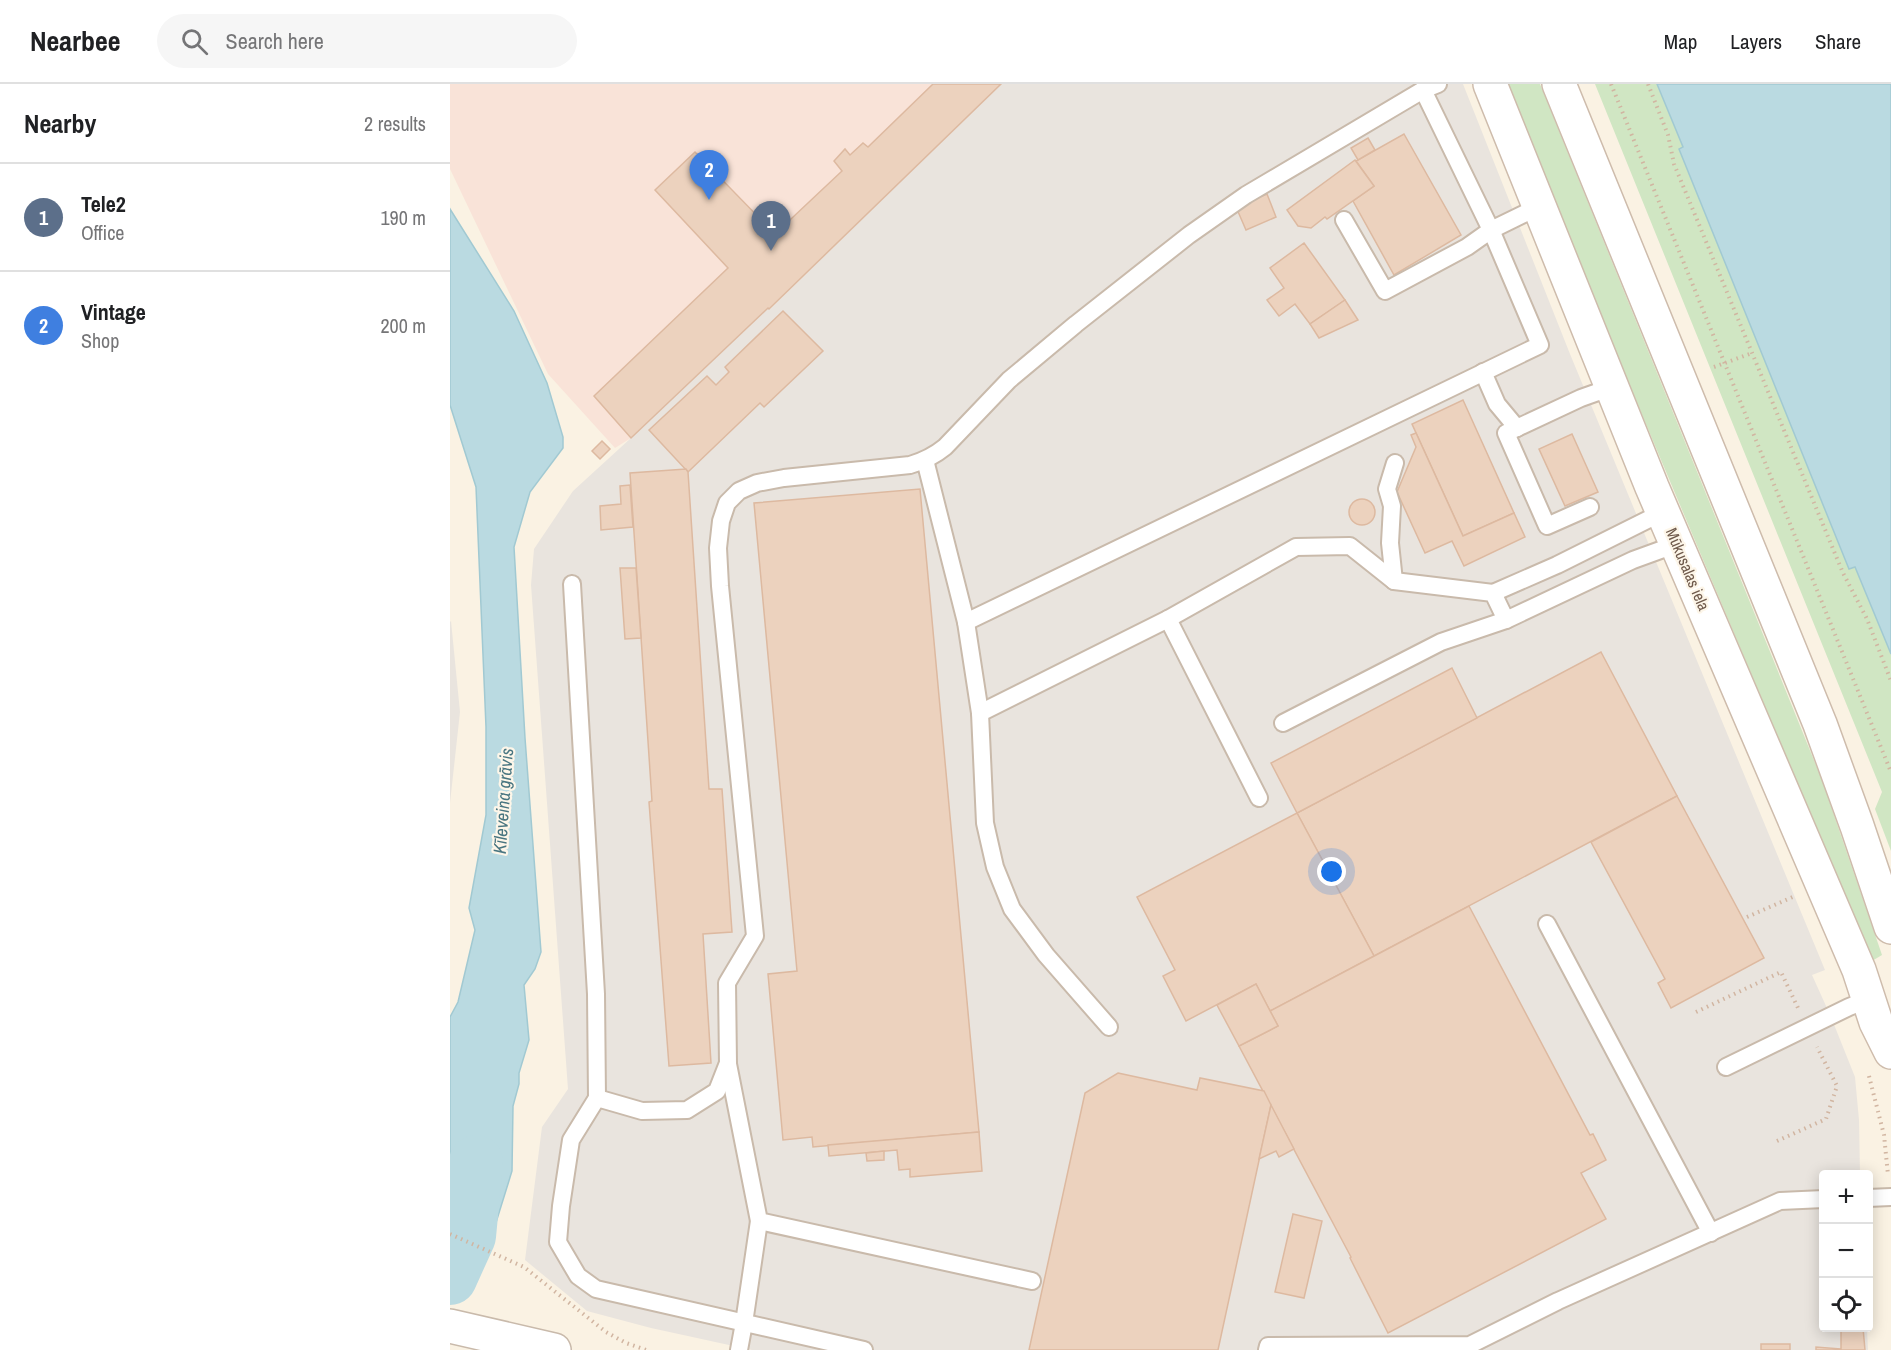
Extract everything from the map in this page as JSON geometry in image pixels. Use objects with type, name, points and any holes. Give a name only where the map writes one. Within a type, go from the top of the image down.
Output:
[{"type":"main road","name":"Mūkusalas iela","points":[[1490,84],[1663,512],[1859,970],[1876,1022],[1891,1052]]},
{"type":"main road","points":[[1558,84],[1820,724],[1891,927]]},
{"type":"main road","points":[[450,1326],[554,1350]]},
{"type":"lane","points":[[739,1350],[759,1221],[728,1063],[727,983],[755,936],[720,586],[719,539],[721,521],[727,503],[739,490],[757,483],[784,478],[894,467],[925,460],[945,447],[1009,380],[1189,235],[1246,195],[1431,87],[1540,345],[966,622]]},
{"type":"lane","points":[[1344,220],[1385,291],[1467,247],[1491,230],[1540,206]]},
{"type":"lane","points":[[1483,372],[1497,404],[1517,428]]},
{"type":"lane","points":[[1590,507],[1547,526],[1506,433],[1612,387]]},
{"type":"lane","points":[[925,460],[966,622],[980,713],[985,823],[995,867],[1012,909],[1046,955],[1109,1027]]},
{"type":"lane","points":[[1394,581],[1390,543],[1392,507],[1387,489],[1395,463]]},
{"type":"lane","points":[[980,713],[1168,619],[1296,547],[1350,546],[1394,581],[1494,593],[1557,565],[1663,512]]},
{"type":"lane","points":[[1283,723],[1441,642],[1506,620],[1633,560],[1677,544]]},
{"type":"lane","points":[[572,584],[596,994],[597,1098],[571,1140],[558,1242],[578,1276],[596,1289],[864,1350]]},
{"type":"lane","points":[[1494,593],[1506,620]]},
{"type":"lane","points":[[1168,619],[1259,798]]},
{"type":"lane","points":[[1546,924],[1711,1233]]},
{"type":"lane","points":[[1726,1067],[1869,999]]},
{"type":"lane","points":[[597,1098],[642,1111],[687,1110],[717,1091],[728,1063]]},
{"type":"lane","points":[[1873,1197],[1891,1197]]},
{"type":"lane","points":[[1267,1350],[1268,1346],[1470,1345],[1558,1301],[1780,1201],[1819,1199]]},
{"type":"lane","points":[[759,1221],[1032,1281]]},
{"type":"path","points":[[1611,84],[1891,772]]},
{"type":"path","points":[[1648,84],[1668,135],[1674,164],[1843,573],[1867,620],[1891,681]]},
{"type":"path","points":[[1714,367],[1752,353]]},
{"type":"path","points":[[1747,916],[1804,893]]},
{"type":"path","points":[[1696,1012],[1781,972],[1837,1086],[1826,1119],[1777,1141]]},
{"type":"path","points":[[450,1234],[524,1268],[606,1332],[626,1343],[646,1350]]},
{"type":"shaded area","points":[[450,84],[1001,84],[769,309],[631,438],[615,448],[548,374],[450,169]]},
{"type":"shaded area","points":[[1001,84],[1463,84],[1570,354],[1825,970],[1812,975],[1855,1077],[1860,1170],[1819,1170],[1819,1332],[1867,1332],[1868,1350],[752,1350],[651,1328],[587,1311],[525,1260],[542,1127],[568,1089],[531,585],[534,549],[573,491],[768,308],[770,309]]},
{"type":"shaded area","points":[[450,622],[460,712],[450,803]]},
{"type":"green space","points":[[1507,84],[1540,84],[1822,780],[1882,955],[1872,961],[1608,334]]},
{"type":"green space","points":[[1595,84],[1657,84],[1683,147],[1679,149],[1850,569],[1855,567],[1891,654],[1891,851],[1875,809],[1882,792]]},
{"type":"water","points":[[1657,84],[1891,84],[1891,654],[1855,567],[1849,569],[1679,149],[1683,147]]},
{"type":"water","points":[[450,209],[514,311],[547,383],[563,437],[563,448],[530,492],[514,547],[541,952],[535,969],[524,985],[529,1040],[519,1073],[519,1084],[513,1106],[512,1171],[489,1245],[455,1230],[450,1202],[450,1017],[458,1002],[475,930],[469,908],[486,815],[486,727],[476,487],[450,405]]},
{"type":"building","points":[[933,84],[1001,84],[769,309],[631,438],[594,396],[728,268],[655,190],[695,152],[775,234],[842,171],[834,161],[845,149],[850,155],[863,143],[868,147]]},
{"type":"building","points":[[1404,134],[1461,235],[1394,275],[1353,201],[1374,186],[1356,161]]},
{"type":"building","points":[[1368,138],[1375,150],[1358,160],[1351,148]]},
{"type":"building","points":[[1355,160],[1374,186],[1311,228],[1298,226],[1287,210]]},
{"type":"building","points":[[1267,194],[1276,217],[1246,230],[1236,207]]},
{"type":"building","points":[[1304,243],[1345,300],[1310,324],[1295,304],[1279,316],[1267,300],[1284,288],[1270,268]]},
{"type":"building","points":[[1345,300],[1358,320],[1319,338],[1310,324]]},
{"type":"building","points":[[783,311],[823,351],[764,407],[760,403],[688,472],[649,430],[707,376],[716,385],[729,372],[725,367]]},
{"type":"building","points":[[1463,400],[1514,513],[1463,536],[1412,424]]},
{"type":"building","points":[[1416,433],[1463,536],[1514,513],[1525,537],[1464,566],[1452,541],[1425,553],[1397,492],[1416,447],[1411,435]]},
{"type":"building","points":[[1572,434],[1598,492],[1565,506],[1539,449]]},
{"type":"building","points":[[602,441],[610,449],[600,459],[592,451]]},
{"type":"building","points":[[686,469],[709,789],[722,789],[732,932],[703,934],[711,1063],[669,1066],[649,802],[652,801],[630,473]]},
{"type":"building","points":[[630,485],[633,527],[601,530],[600,506],[621,504],[620,486]]},
{"type":"building","points":[[920,489],[979,1132],[813,1147],[812,1137],[783,1140],[768,974],[797,971],[754,503]]},
{"type":"building","points":[[1362,499],[1371,503],[1375,512],[1371,521],[1362,525],[1353,521],[1349,512],[1353,503]]},
{"type":"building","points":[[620,568],[636,568],[641,638],[625,639]]},
{"type":"building","points":[[1601,652],[1677,796],[1374,956],[1297,813]]},
{"type":"building","points":[[1452,668],[1477,718],[1297,813],[1271,763]]},
{"type":"building","points":[[1677,796],[1764,958],[1671,1008],[1658,983],[1665,979],[1591,842]]},
{"type":"building","points":[[1297,813],[1374,956],[1270,1011],[1256,984],[1186,1021],[1163,976],[1175,970],[1137,897]]},
{"type":"building","points":[[1469,906],[1590,1135],[1593,1134],[1606,1160],[1581,1173],[1606,1219],[1388,1333],[1351,1257],[1239,1046],[1278,1026],[1270,1011]]},
{"type":"building","points":[[1256,984],[1278,1026],[1239,1046],[1217,1005]]},
{"type":"building","points":[[1118,1073],[1197,1090],[1200,1078],[1264,1091],[1271,1105],[1218,1350],[1029,1350],[1085,1093]]},
{"type":"building","points":[[1271,1105],[1294,1149],[1279,1157],[1276,1151],[1259,1159]]},
{"type":"building","points":[[979,1132],[982,1171],[910,1177],[910,1169],[899,1170],[897,1150],[829,1156],[828,1145]]},
{"type":"building","points":[[884,1151],[884,1160],[867,1161],[866,1153]]},
{"type":"building","points":[[1293,1214],[1322,1221],[1304,1298],[1275,1292]]},
{"type":"building","points":[[1841,1332],[1863,1332],[1865,1350],[1816,1350],[1816,1347],[1841,1349]]},
{"type":"building","points":[[1761,1344],[1790,1344],[1790,1350],[1761,1350]]},
{"type":"waterway","name":"Kīleveina grāvis","points":[[450,1278],[469,1236],[476,1162]]},
{"type":"place","name":"Vintage","points":[[709,200]]},
{"type":"place","name":"Tele2","points":[[771,251]]}]
